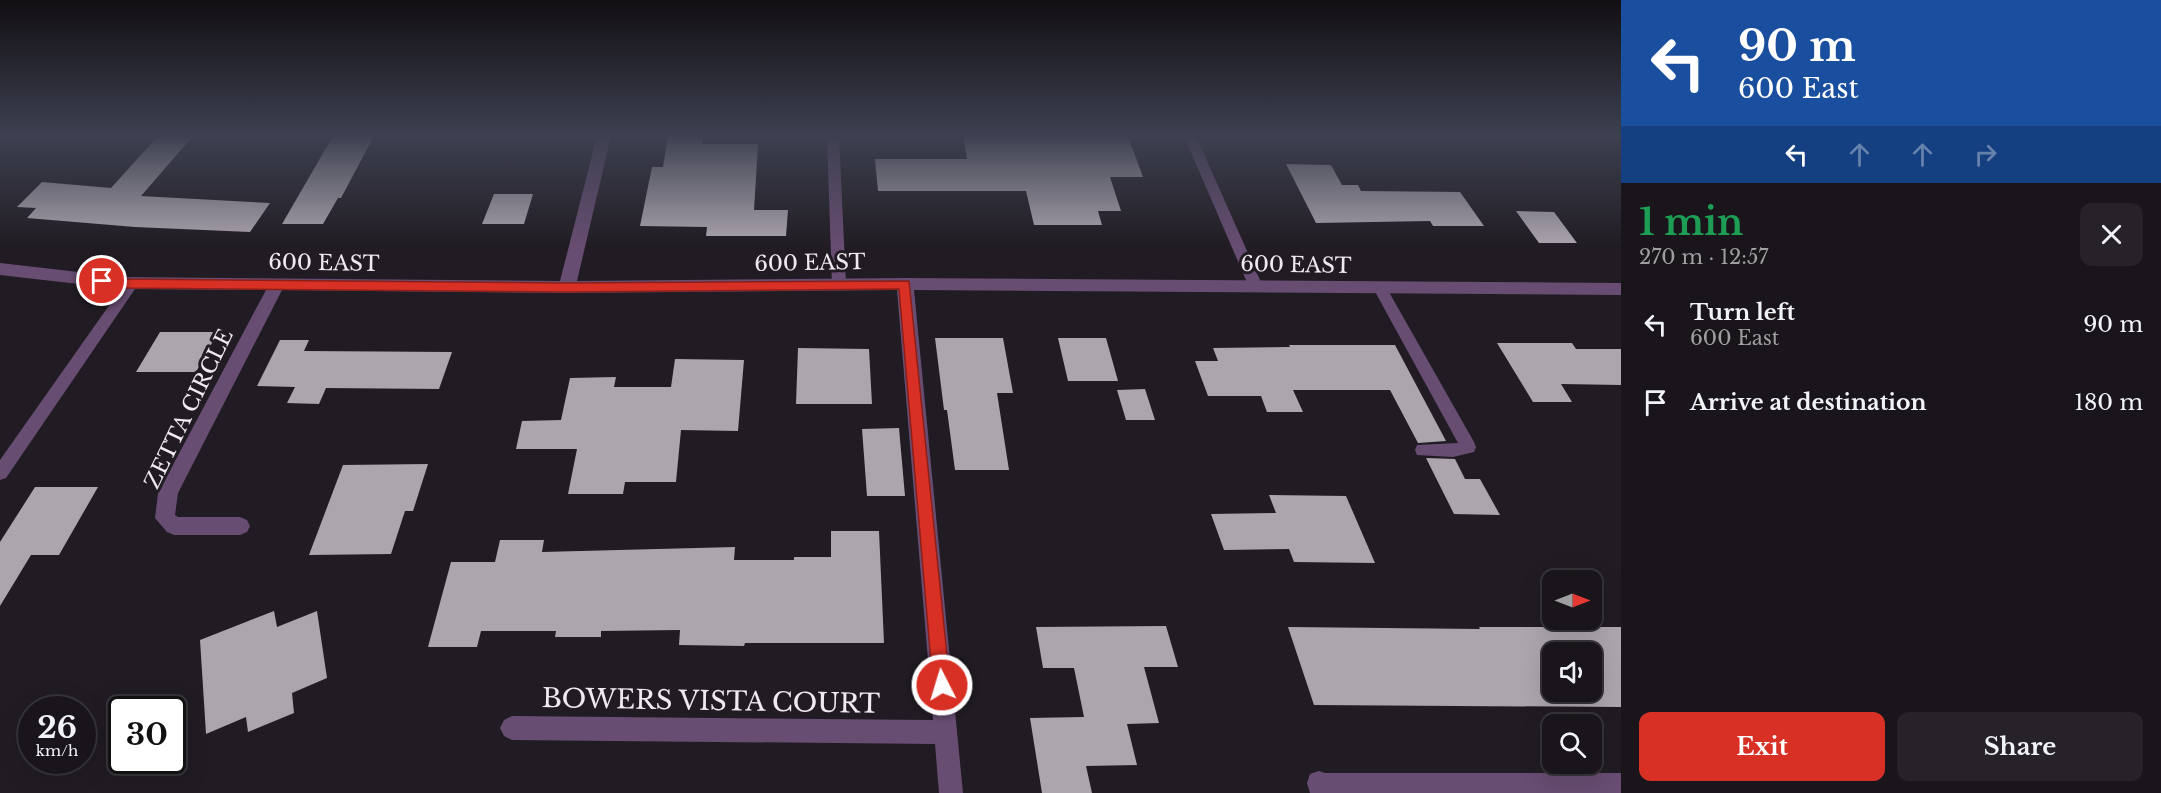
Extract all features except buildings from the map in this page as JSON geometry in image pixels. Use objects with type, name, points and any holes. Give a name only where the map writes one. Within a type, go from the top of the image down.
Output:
[{"type":"street","points":[[567,287],[594,173]]},
{"type":"street","name":"600 EAST","points":[[0,269],[132,283],[278,285],[567,287],[904,284],[1621,289]]},
{"type":"street","points":[[904,284],[951,793]]},
{"type":"street","name":"ZETTA CIRCLE","points":[[240,526],[174,526],[165,518],[168,493],[278,285]]},
{"type":"street","name":"BOWERS VISTA COURT","points":[[512,728],[946,732]]},
{"type":"lane","points":[[834,173],[839,285]]},
{"type":"lane","points":[[1206,173],[1256,287]]},
{"type":"lane","points":[[0,472],[132,283]]},
{"type":"lane","points":[[1380,288],[1468,447],[1453,451],[1423,450]]},
{"type":"lane","points":[[1321,788],[1621,783]]},
{"type":"route","points":[[102,281],[567,287],[904,284],[942,685]]}]
